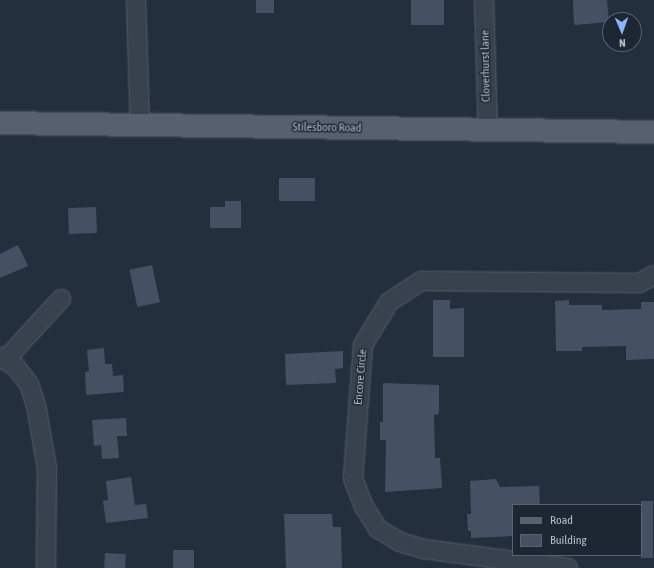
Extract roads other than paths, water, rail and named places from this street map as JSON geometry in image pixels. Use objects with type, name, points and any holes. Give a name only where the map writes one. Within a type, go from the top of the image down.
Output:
[{"type":"main road","name":"Stilesboro Road","points":[[0,123],[488,131],[654,132]]},
{"type":"street","points":[[136,0],[140,126]]},
{"type":"street","name":"Cloverhurst lane","points":[[484,0],[488,131]]},
{"type":"street","name":"Encore Circle","points":[[568,568],[424,549],[400,542],[378,529],[364,507],[353,478],[363,345],[389,302],[421,281],[639,283],[654,275]]},
{"type":"street","points":[[46,568],[47,468],[36,405],[29,384],[16,367],[2,358],[61,299]]}]
